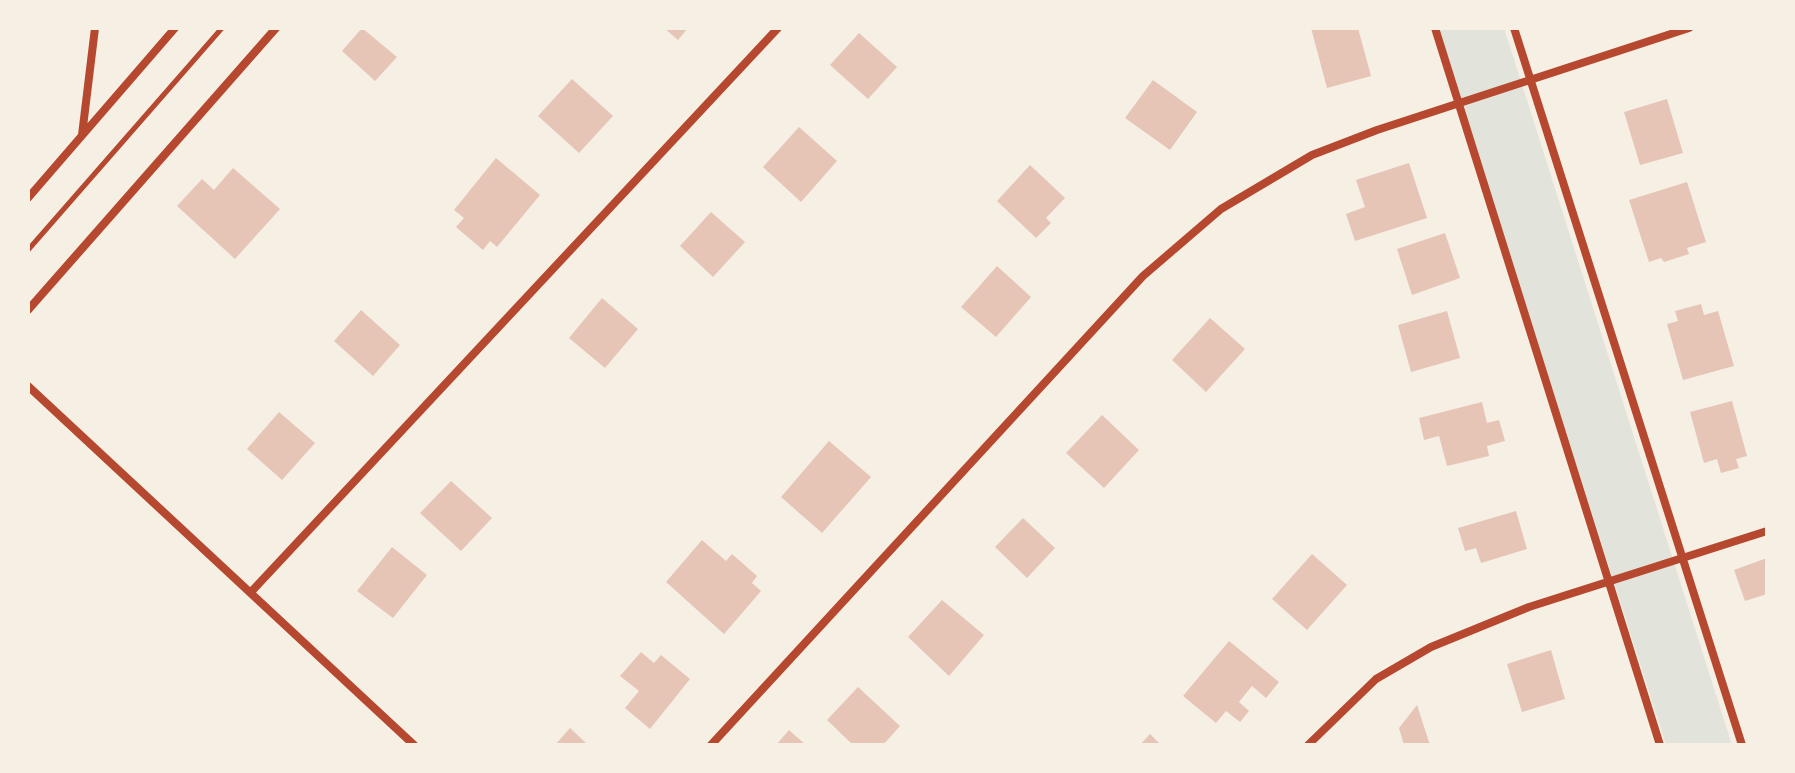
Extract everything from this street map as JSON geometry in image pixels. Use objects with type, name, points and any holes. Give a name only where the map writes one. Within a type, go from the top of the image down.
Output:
[{"type":"street","points":[[82,135],[95,28]]},
{"type":"street","points":[[28,198],[175,28]]},
{"type":"street","points":[[28,310],[276,28]]},
{"type":"street","points":[[251,592],[778,28]]},
{"type":"street","points":[[1435,28],[1660,745]]},
{"type":"street","points":[[1514,28],[1742,745]]},
{"type":"street","points":[[711,745],[1143,276],[1180,242],[1254,187],[1312,155],[1689,28]]},
{"type":"street","points":[[28,386],[414,745]]},
{"type":"street","points":[[1308,745],[1376,679],[1404,661],[1476,627],[1767,531]]},
{"type":"path","points":[[28,250],[222,28]]},
{"type":"shaded area","points":[[1437,28],[1504,28],[1732,745],[1666,745]]},
{"type":"building","points":[[362,28],[397,57],[375,81],[342,51]]},
{"type":"building","points":[[664,28],[688,28],[678,40]]},
{"type":"building","points":[[1311,28],[1358,28],[1371,76],[1327,88]]},
{"type":"building","points":[[859,33],[897,67],[868,99],[830,65]]},
{"type":"building","points":[[572,79],[613,116],[579,153],[538,116]]},
{"type":"building","points":[[1153,80],[1197,112],[1170,150],[1125,118]]},
{"type":"building","points":[[1667,99],[1683,153],[1640,165],[1624,112]]},
{"type":"building","points":[[799,127],[837,161],[801,202],[763,167]]},
{"type":"building","points":[[496,158],[540,195],[497,247],[490,241],[483,250],[456,227],[464,218],[454,210]]},
{"type":"building","points":[[1409,163],[1427,218],[1355,241],[1346,214],[1365,207],[1356,180]]},
{"type":"building","points":[[1030,165],[1065,198],[1046,218],[1051,223],[1036,238],[997,201]]},
{"type":"building","points":[[233,168],[280,209],[235,259],[177,206],[202,179],[214,190]]},
{"type":"building","points":[[1687,182],[1706,242],[1687,248],[1689,254],[1664,262],[1661,258],[1649,262],[1629,200]]},
{"type":"building","points":[[711,212],[745,242],[713,277],[680,246]]},
{"type":"building","points":[[1445,233],[1460,278],[1412,295],[1397,249]]},
{"type":"building","points":[[997,266],[1031,297],[996,337],[961,307]]},
{"type":"building","points":[[602,298],[638,329],[605,368],[569,338]]},
{"type":"building","points":[[1701,304],[1704,315],[1718,311],[1734,366],[1683,380],[1667,324],[1678,321],[1675,311]]},
{"type":"building","points":[[361,310],[400,345],[373,376],[334,341]]},
{"type":"building","points":[[1447,311],[1460,358],[1411,372],[1398,325]]},
{"type":"building","points":[[1210,318],[1245,349],[1206,392],[1172,360]]},
{"type":"building","points":[[1732,401],[1747,456],[1736,459],[1739,468],[1721,473],[1717,459],[1704,463],[1690,412]]},
{"type":"building","points":[[1482,402],[1487,423],[1499,420],[1505,441],[1487,446],[1489,456],[1447,466],[1439,436],[1424,440],[1419,418]]},
{"type":"building","points":[[279,412],[315,443],[282,480],[247,449]]},
{"type":"building","points":[[1102,415],[1139,450],[1104,488],[1066,453]]},
{"type":"building","points":[[829,441],[871,477],[822,533],[781,497]]},
{"type":"building","points":[[451,481],[492,518],[461,551],[420,513]]},
{"type":"building","points":[[1516,511],[1527,549],[1481,563],[1476,548],[1465,551],[1458,528]]},
{"type":"building","points":[[1023,518],[1055,548],[1027,578],[995,547]]},
{"type":"building","points":[[702,540],[726,561],[732,554],[757,576],[752,583],[761,591],[724,634],[666,582]]},
{"type":"building","points":[[392,547],[427,575],[393,618],[357,591]]},
{"type":"building","points":[[1312,554],[1347,585],[1307,630],[1272,599]]},
{"type":"building","points":[[1767,558],[1767,594],[1745,601],[1734,570]]},
{"type":"building","points":[[942,600],[984,635],[949,676],[908,637]]},
{"type":"building","points":[[1229,641],[1279,682],[1266,698],[1252,686],[1239,702],[1249,711],[1240,722],[1226,711],[1216,723],[1183,696]]},
{"type":"building","points":[[1551,650],[1565,699],[1522,712],[1507,664]]},
{"type":"building","points":[[641,652],[654,663],[661,655],[690,679],[650,729],[625,708],[639,691],[620,676]]},
{"type":"building","points":[[858,687],[900,726],[883,745],[853,745],[827,720]]},
{"type":"building","points":[[1417,705],[1430,745],[1404,745],[1399,728]]},
{"type":"building","points":[[570,728],[588,745],[555,745]]},
{"type":"building","points":[[789,730],[806,745],[776,745]]},
{"type":"building","points":[[1150,734],[1161,745],[1140,745]]}]
